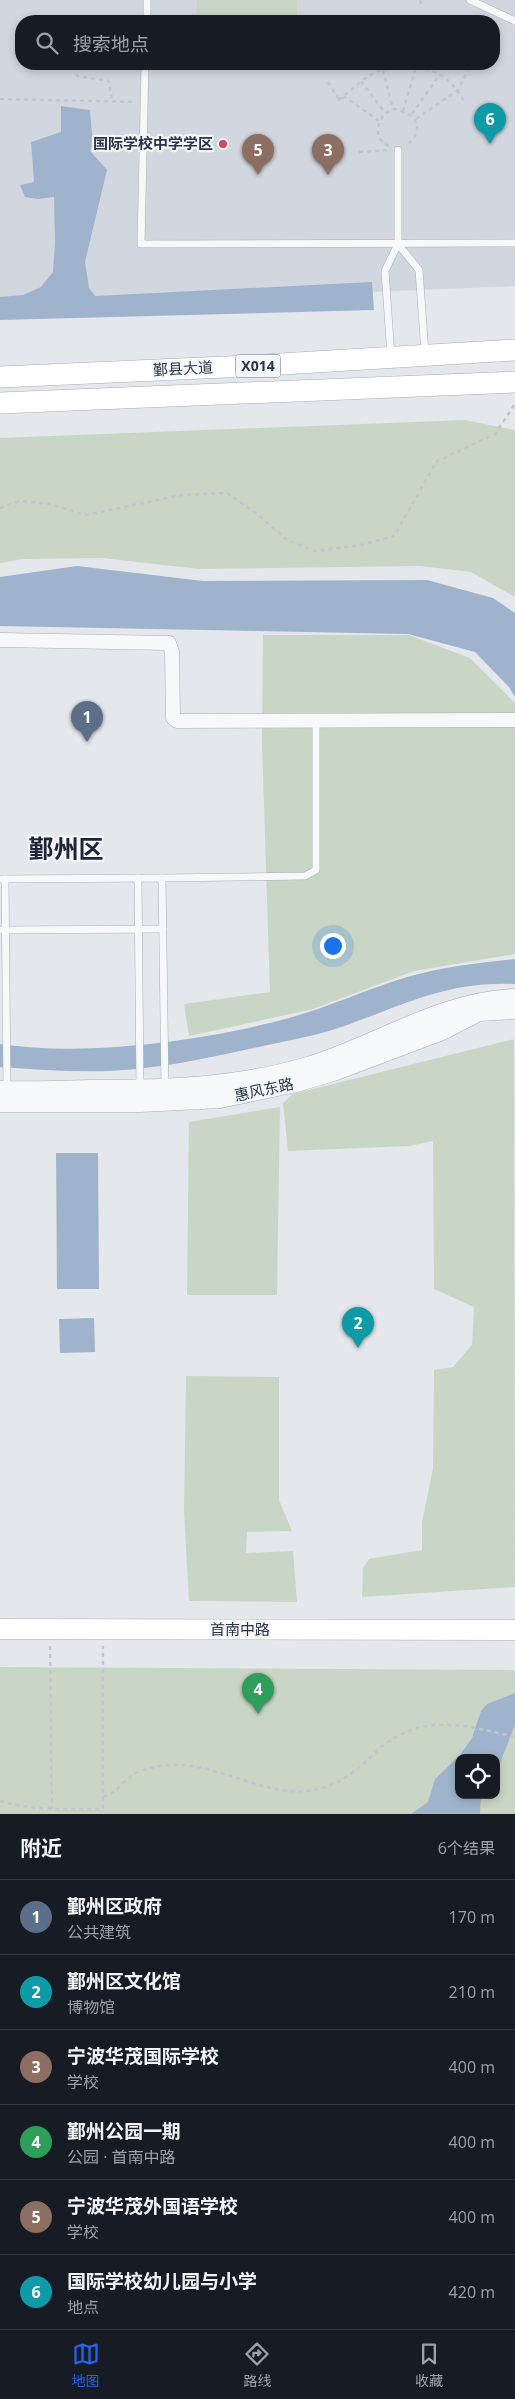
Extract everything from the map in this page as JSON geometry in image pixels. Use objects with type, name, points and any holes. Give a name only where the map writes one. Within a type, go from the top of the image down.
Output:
[{"type":"main road","name":"鄞县大道","points":[[0,377],[515,350]]},
{"type":"main road","name":"鄞县大道","points":[[0,403],[515,382]]},
{"type":"main road","name":"首南中路","points":[[0,1629],[515,1630]]},
{"type":"street","points":[[0,640],[169,643],[172,652],[173,718],[176,721],[515,720]]},
{"type":"street","name":"惠风东路","points":[[165,1096],[308,1066],[451,1010],[490,999],[515,998]]},
{"type":"street","name":"惠风东路","points":[[4,1096],[165,1096],[220,1099],[296,1083],[442,1031],[479,1012],[515,1010]]},
{"type":"lane","points":[[146,15],[147,0]]},
{"type":"lane","points":[[470,0],[515,21]]},
{"type":"lane","points":[[145,70],[141,244],[515,243]]},
{"type":"lane","points":[[391,358],[385,272],[398,244],[398,150]]},
{"type":"lane","points":[[398,244],[419,271],[425,355]]},
{"type":"lane","points":[[4,1096],[2,879],[305,876],[316,870],[316,720]]},
{"type":"lane","points":[[138,878],[140,1096]]},
{"type":"lane","points":[[162,878],[165,1096]]},
{"type":"lane","points":[[3,930],[162,929]]},
{"type":"path","points":[[339,100],[361,81],[383,70],[393,110]]},
{"type":"path","points":[[403,111],[415,70]]},
{"type":"path","points":[[430,70],[440,74],[458,90],[465,104]]},
{"type":"path","points":[[416,119],[458,90],[468,70]]},
{"type":"path","points":[[77,74],[77,76],[109,81],[112,101]]},
{"type":"path","points":[[411,114],[440,74]]},
{"type":"path","points":[[361,81],[385,113]]},
{"type":"path","points":[[328,82],[339,100]]},
{"type":"path","points":[[339,100],[345,97],[380,121]]},
{"type":"path","points":[[0,99],[128,102]]},
{"type":"path","points":[[359,152],[398,150],[412,141],[418,126],[416,119],[411,114],[393,110],[385,113],[377,130],[379,138],[384,144],[398,150]]},
{"type":"path","points":[[0,508],[20,501],[49,504],[86,515],[181,495],[227,493],[256,513],[287,540],[315,551],[361,545],[394,536],[437,461],[495,434],[515,404]]},
{"type":"path","points":[[50,1629],[52,1808]]},
{"type":"path","points":[[0,1801],[15,1806],[103,1809],[102,1629]]},
{"type":"path","points":[[103,1797],[118,1791],[130,1777],[150,1768],[170,1765],[198,1767],[270,1787],[298,1791],[322,1788],[360,1768],[380,1749],[408,1733],[429,1725],[450,1723],[515,1737]]},
{"type":"shaded area","points":[[0,0],[515,0],[515,286],[0,307]]},
{"type":"green space","points":[[197,0],[297,0],[297,15],[196,15]]},
{"type":"green space","points":[[465,420],[515,430],[515,597],[471,572],[420,566],[199,569],[103,558],[22,559],[0,563],[0,438]]},
{"type":"green space","points":[[263,635],[409,635],[470,658],[515,703],[515,954],[414,971],[313,1009],[189,1036],[184,1004],[270,992],[262,743]]},
{"type":"green space","points":[[514,1039],[515,1587],[362,1597],[363,1568],[369,1559],[422,1550],[422,1522],[433,1469],[434,1370],[453,1367],[472,1345],[474,1307],[434,1289],[433,1141],[409,1146],[288,1151],[283,1103],[293,1094]]},
{"type":"green space","points":[[280,1107],[277,1295],[187,1295],[189,1122]]},
{"type":"green space","points":[[186,1376],[279,1377],[279,1500],[292,1531],[247,1532],[246,1553],[293,1551],[297,1602],[189,1601],[184,1512]]},
{"type":"green space","points":[[0,1667],[515,1670],[515,1814],[0,1814]]},
{"type":"water","points":[[61,106],[90,110],[93,144],[90,151],[107,170],[85,262],[89,288],[95,296],[372,282],[374,310],[0,320],[0,297],[23,295],[41,287],[53,272],[55,243],[54,197],[38,199],[25,197],[20,185],[34,182],[31,142],[61,132]]},
{"type":"water","points":[[77,566],[203,581],[427,580],[493,598],[515,613],[515,697],[509,687],[475,652],[408,634],[0,626],[0,577]]},
{"type":"water","points":[[515,959],[515,984],[489,984],[441,992],[419,998],[329,1031],[216,1056],[168,1065],[103,1071],[0,1067],[0,1044],[34,1048],[107,1048],[220,1034],[319,1009],[392,982],[420,974],[460,966]]},
{"type":"water","points":[[56,1153],[98,1153],[99,1289],[57,1289]]},
{"type":"water","points":[[94,1318],[95,1352],[60,1353],[59,1319]]},
{"type":"water","points":[[515,1693],[515,1725],[500,1763],[500,1754],[461,1754],[472,1738],[481,1711],[487,1704]]},
{"type":"water","points":[[455,1760],[455,1799],[481,1799],[480,1814],[411,1814],[428,1802],[435,1779]]},
{"type":"place","name":"国际学校中学学区","points":[[223,144]]},
{"type":"place","name":"国际学校幼儿园与小学","points":[[490,144]]},
{"type":"place","name":"宁波华茂外国语学校","points":[[258,175]]},
{"type":"place","name":"宁波华茂国际学校","points":[[328,175]]},
{"type":"place","name":"鄞州区政府","points":[[87,742]]},
{"type":"place","name":"鄞州区文化馆","points":[[358,1348]]},
{"type":"place","name":"鄞州公园一期","points":[[258,1714]]},
{"type":"district","name":"鄞州区","points":[[66,849]]}]
